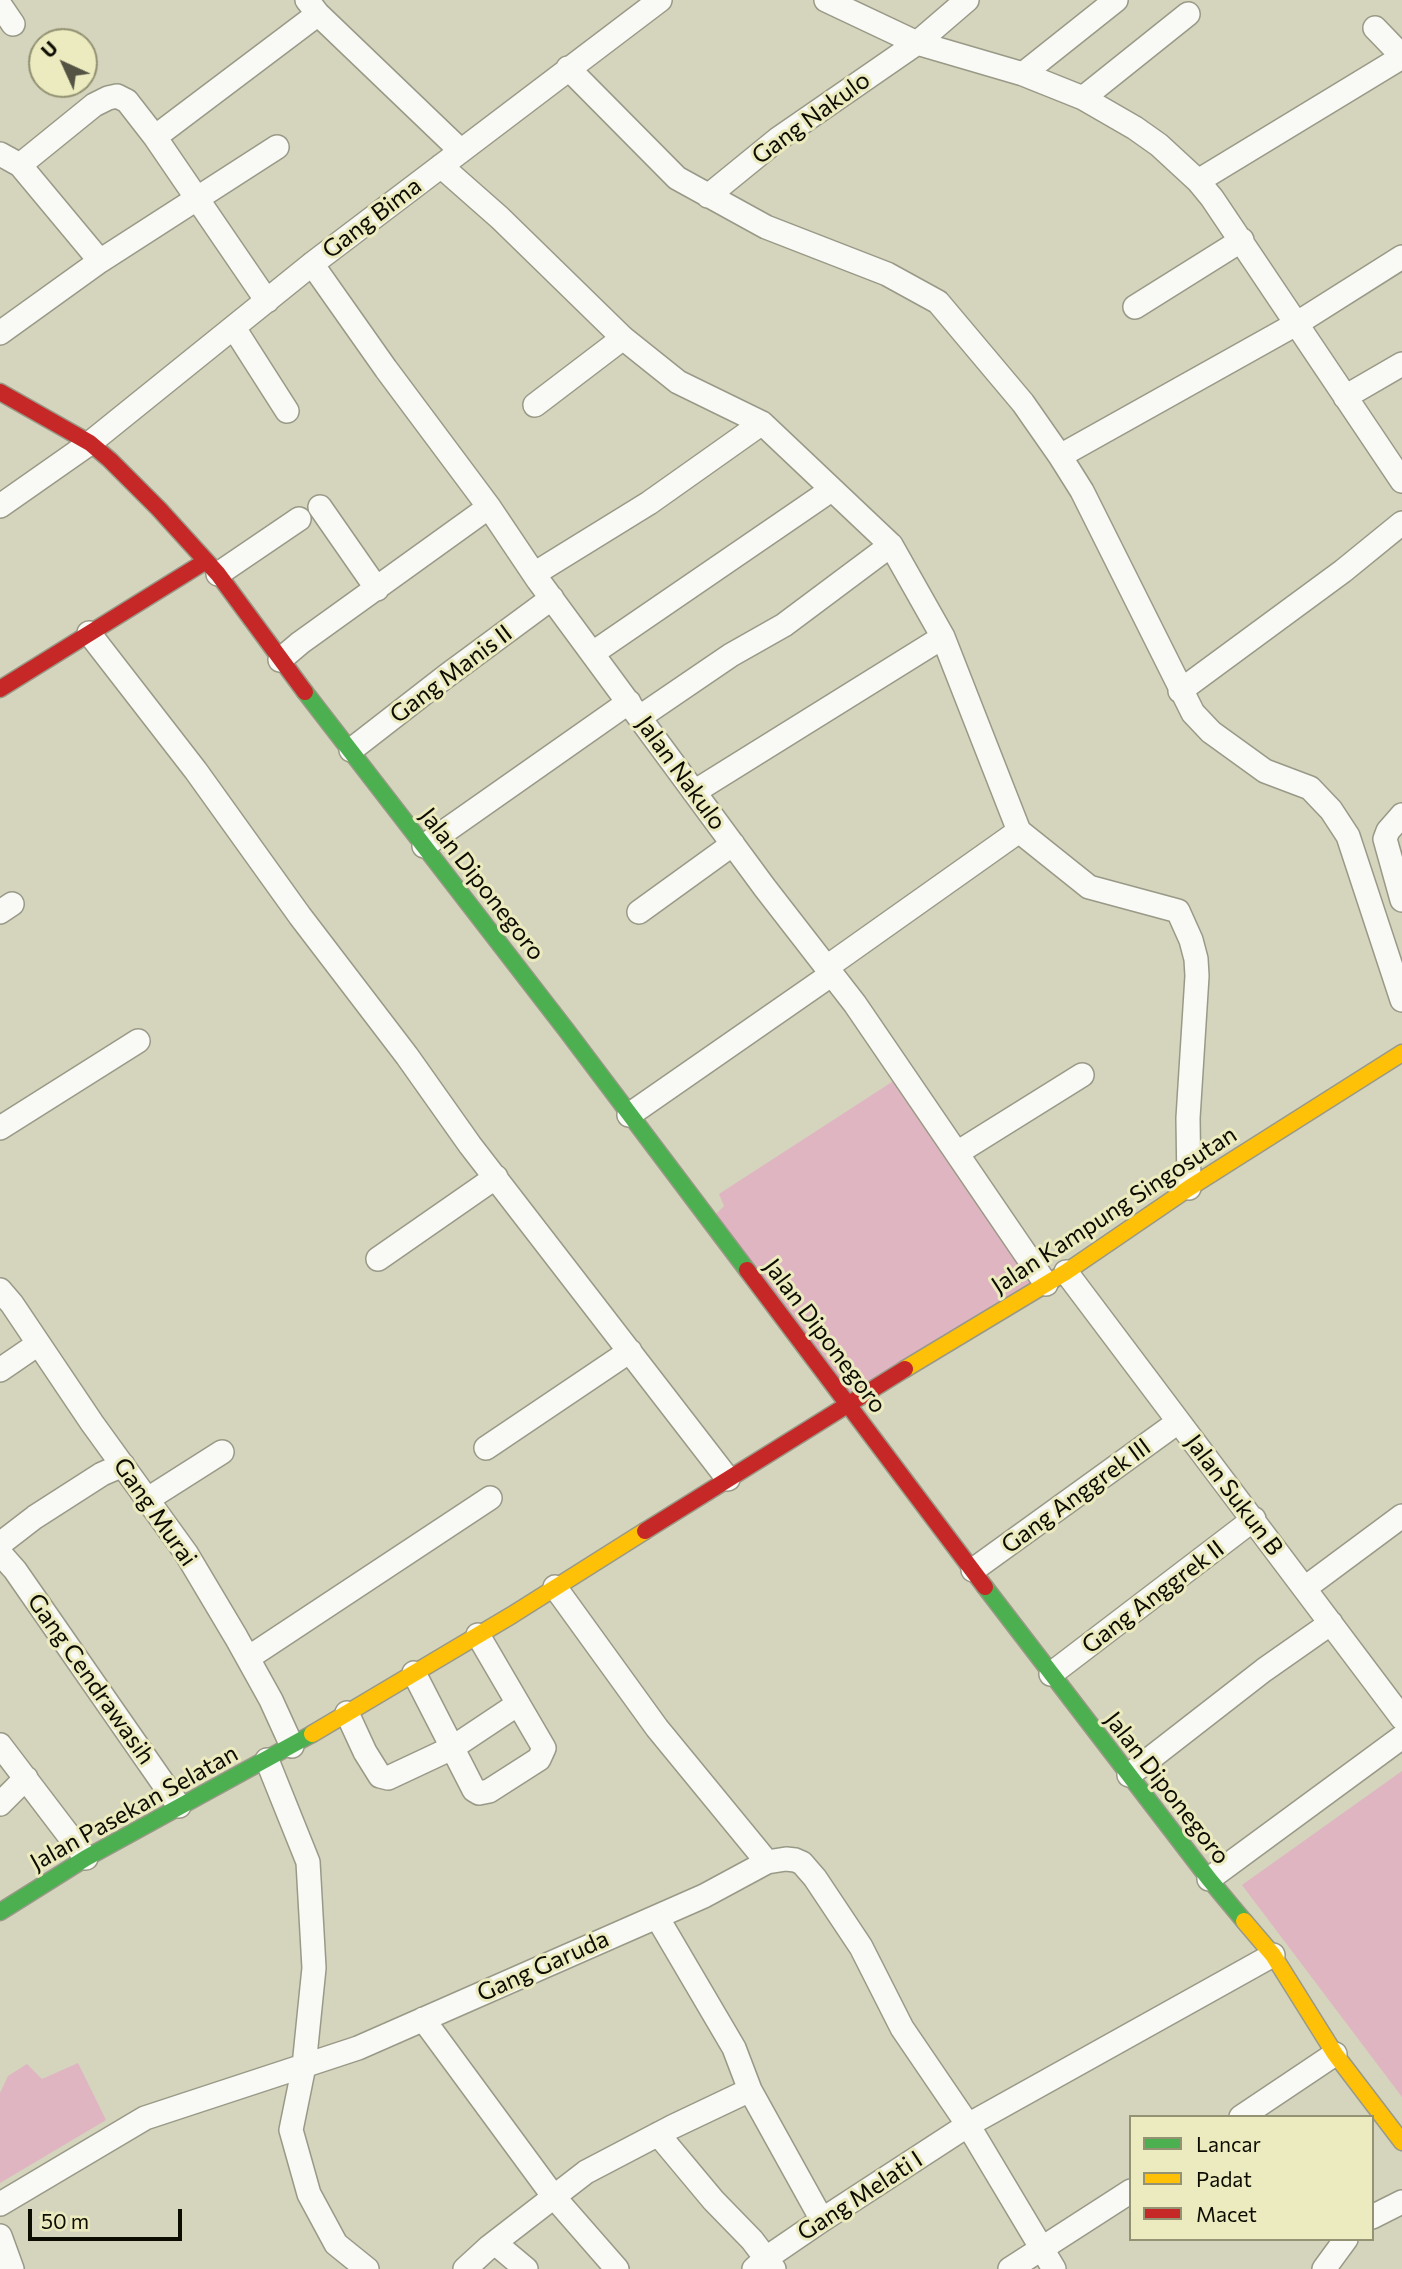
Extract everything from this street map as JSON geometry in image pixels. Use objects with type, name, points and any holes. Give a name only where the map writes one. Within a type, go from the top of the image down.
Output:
[{"type":"street","name":"Gang Bima","points":[[0,506],[90,443],[312,264],[660,0]]},
{"type":"street","points":[[826,0],[917,43],[1023,74],[1083,98],[1159,145],[1198,181],[1242,240],[1402,481]]},
{"type":"street","name":"Gang Nakulo","points":[[708,196],[778,139],[917,43],[967,0]]},
{"type":"street","points":[[1023,74],[1116,0]]},
{"type":"street","points":[[0,5],[13,24]]},
{"type":"street","points":[[155,137],[312,7],[461,151]]},
{"type":"street","points":[[1083,98],[1188,14]]},
{"type":"street","points":[[1198,181],[1402,56],[1375,28]]},
{"type":"street","points":[[568,68],[677,178],[766,227],[887,274],[938,302],[1023,403],[1082,491],[1193,713],[1211,733],[1265,771],[1310,788],[1331,810],[1348,836],[1402,1000]]},
{"type":"street","points":[[100,261],[10,160],[94,105],[117,96],[127,101],[155,137],[267,301]]},
{"type":"street","points":[[0,333],[100,261],[277,147]]},
{"type":"street","points":[[442,166],[500,218],[623,338],[678,382],[762,423],[891,545],[943,637],[1019,831],[1089,887],[1178,911],[1191,940],[1197,976],[1188,1118],[1188,1188]]},
{"type":"street","points":[[1135,307],[1242,240]]},
{"type":"street","points":[[1060,456],[1296,324],[1402,257]]},
{"type":"street","name":"Jalan Nakulo","points":[[312,264],[489,507],[534,574],[733,845],[855,1004],[1046,1284]]},
{"type":"street","points":[[234,328],[287,411]]},
{"type":"street","points":[[535,405],[623,338]]},
{"type":"street","points":[[1345,397],[1402,364]]},
{"type":"street","name":"Jalan Diponegoro","points":[[0,392],[90,443],[159,509],[212,568],[567,1031],[1051,1674],[1209,1879],[1273,1955],[1335,2054],[1402,2142]]},
{"type":"street","points":[[534,574],[649,503],[762,423]]},
{"type":"street","points":[[593,653],[831,490]]},
{"type":"street","points":[[320,507],[377,589]]},
{"type":"street","points":[[280,660],[489,507]]},
{"type":"street","points":[[0,689],[89,633],[299,519]]},
{"type":"street","points":[[1180,691],[1343,571],[1402,523]]},
{"type":"street","points":[[424,846],[561,752],[784,625],[891,545]]},
{"type":"street","name":"Gang Manis II","points":[[351,750],[552,598]]},
{"type":"street","points":[[89,633],[196,771],[470,1145],[728,1479]]},
{"type":"street","points":[[694,792],[943,637]]},
{"type":"street","points":[[1402,815],[1388,831],[1385,839],[1402,900]]},
{"type":"street","points":[[629,1115],[1019,831]]},
{"type":"street","points":[[639,912],[733,845]]},
{"type":"street","points":[[0,1128],[138,1041]]},
{"type":"street","name":"Jalan Kampung Singosutan","points":[[555,1587],[848,1403],[1066,1272],[1188,1188],[1402,1053]]},
{"type":"street","points":[[957,1153],[1083,1075]]},
{"type":"street","points":[[378,1259],[496,1177]]},
{"type":"street","name":"Jalan Sukun B","points":[[1066,1272],[1402,1718]]},
{"type":"street","name":"Gang Murai","points":[[0,1290],[186,1553],[248,1658],[292,1746]]},
{"type":"street","points":[[0,1370],[38,1344]]},
{"type":"street","points":[[486,1448],[630,1351]]},
{"type":"street","name":"Gang Anggrek III","points":[[973,1570],[1178,1422]]},
{"type":"street","points":[[148,1499],[222,1452]]},
{"type":"street","points":[[0,1544],[35,1517],[102,1474],[123,1465]]},
{"type":"street","points":[[248,1658],[490,1498]]},
{"type":"street","points":[[1305,1588],[1402,1516]]},
{"type":"street","name":"Gang Anggrek II","points":[[1051,1674],[1254,1519]]},
{"type":"street","name":"Gang Cendrawasih","points":[[0,1553],[15,1570],[179,1806]]},
{"type":"street","points":[[555,1587],[657,1728],[767,1862],[786,1858],[795,1860],[802,1863],[815,1878],[860,1947],[902,2028],[968,2125],[1054,2269]]},
{"type":"street","name":"Jalan Pasekan Selatan","points":[[0,1912],[86,1858],[292,1746],[555,1587]]},
{"type":"street","points":[[1129,1775],[1264,1670],[1331,1623]]},
{"type":"street","points":[[414,1673],[474,1790],[479,1793],[489,1791],[539,1759],[543,1753],[542,1742],[478,1635]]},
{"type":"street","points":[[347,1713],[365,1752],[383,1778],[395,1776],[452,1748],[518,1704]]},
{"type":"street","points":[[1209,1879],[1402,1737]]},
{"type":"street","points":[[0,1745],[86,1858]]},
{"type":"street","points":[[267,1760],[308,1862],[314,1968],[303,2066],[290,2130],[309,2194],[336,2245],[368,2269]]},
{"type":"street","points":[[0,1804],[26,1778]]},
{"type":"street","name":"Gang Garuda","points":[[0,2204],[145,2118],[358,2048],[704,1896],[767,1862]]},
{"type":"street","points":[[657,1917],[734,2048],[750,2090],[822,2220]]},
{"type":"street","name":"Gang Melati I","points":[[765,2266],[822,2220],[968,2125],[1273,1955]]},
{"type":"street","points":[[423,2019],[554,2197],[617,2269]]},
{"type":"street","points":[[1244,2115],[1335,2054]]},
{"type":"street","points":[[465,2269],[586,2172],[750,2090]]},
{"type":"street","points":[[658,2134],[765,2266]]},
{"type":"street","points":[[1010,2269],[1129,2192]]},
{"type":"street","points":[[1374,2216],[1402,2202]]},
{"type":"street","points":[[0,2236],[12,2269]]},
{"type":"street","points":[[1324,2269],[1345,2241]]},
{"type":"street","points":[[495,2243],[526,2269]]},
{"type":"shaded area","points":[[895,1080],[1035,1281],[851,1395],[714,1216],[724,1206],[719,1194]]},
{"type":"shaded area","points":[[1402,1771],[1402,2097],[1242,1885]]},
{"type":"shaded area","points":[[78,2063],[106,2120],[0,2183],[0,2093],[8,2076],[27,2064],[42,2079]]},
{"type":"traffic: fast","points":[[305,692],[567,1031],[747,1270]]},
{"type":"traffic: fast","points":[[985,1587],[1244,1921]]},
{"type":"traffic: fast","points":[[0,1912],[86,1858],[312,1734]]},
{"type":"traffic: slow","points":[[905,1369],[1066,1272],[1189,1188],[1402,1053]]},
{"type":"traffic: slow","points":[[312,1734],[512,1615],[645,1531]]},
{"type":"traffic: slow","points":[[1244,1921],[1273,1955],[1335,2054],[1402,2142]]},
{"type":"traffic: jam","points":[[0,392],[90,443],[110,460],[218,574],[305,692]]},
{"type":"traffic: jam","points":[[0,689],[206,561]]},
{"type":"traffic: jam","points":[[747,1270],[985,1587]]},
{"type":"traffic: jam","points":[[645,1531],[905,1369]]}]
